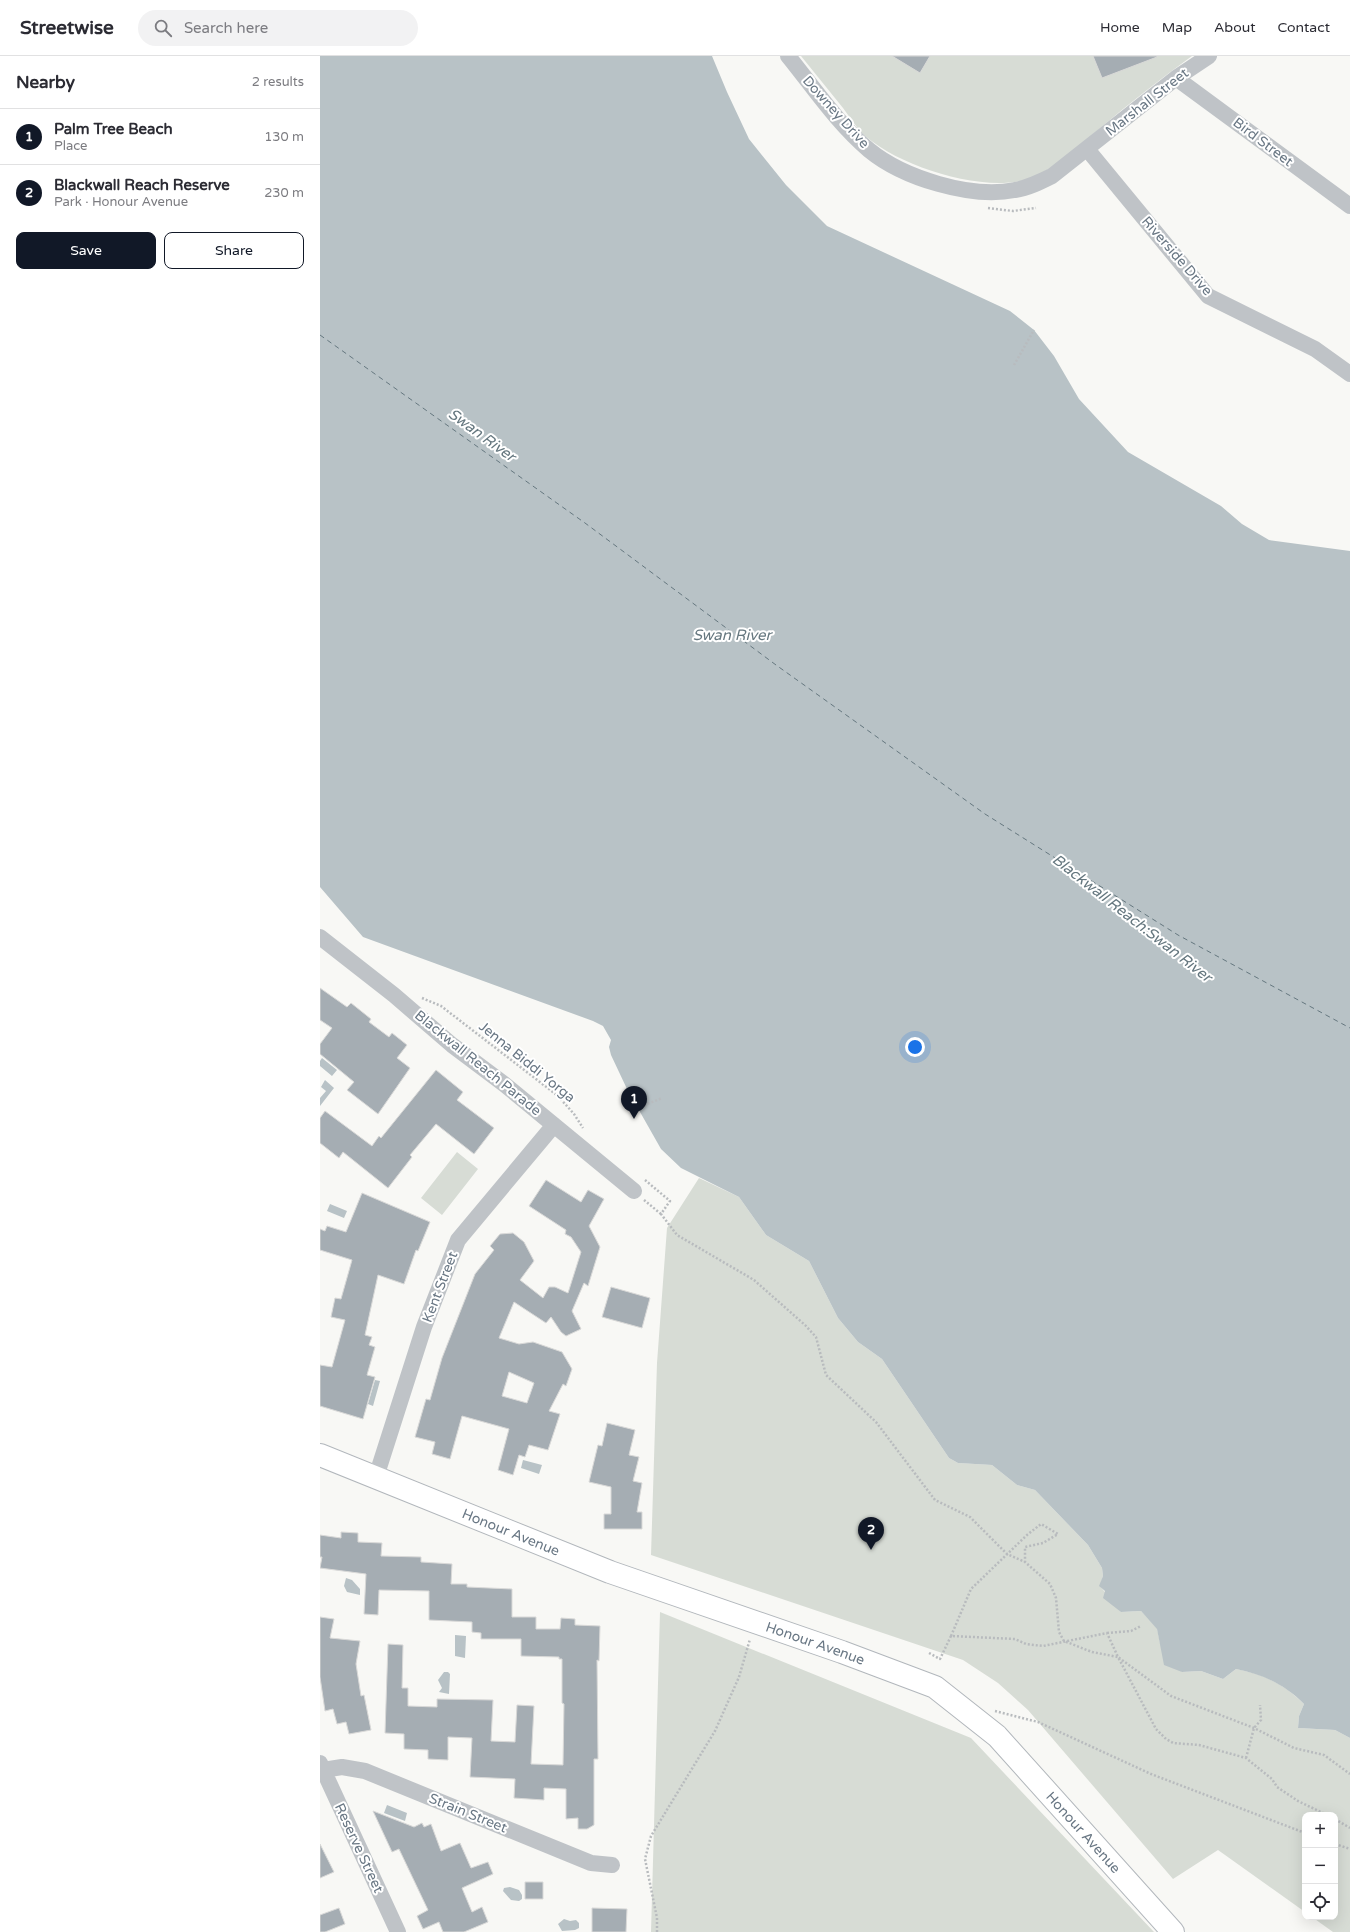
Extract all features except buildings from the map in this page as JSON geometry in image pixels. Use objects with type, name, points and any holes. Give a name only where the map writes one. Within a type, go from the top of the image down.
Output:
[{"type":"street","name":"Downey Drive","points":[[788,56],[846,126],[870,150],[889,164],[931,182],[974,190],[1014,190],[1036,184],[1052,176],[1087,149]]},
{"type":"street","name":"Marshall Street","points":[[1087,149],[1176,78],[1209,56]]},
{"type":"street","name":"Bird Street","points":[[1176,78],[1350,206]]},
{"type":"street","name":"Riverside Drive","points":[[1087,149],[1208,296],[1315,349],[1350,374]]},
{"type":"street","name":"Blackwall Reach Parade","points":[[320,937],[394,995],[452,1045],[554,1125],[634,1191]]},
{"type":"street","name":"Kent Street","points":[[376,1477],[424,1327],[458,1240],[554,1125]]},
{"type":"street","name":"Honour Avenue","points":[[320,1455],[610,1572],[842,1652],[935,1687],[997,1736],[1173,1932]]},
{"type":"street","name":"Strain Street","points":[[322,1767],[342,1767],[365,1771],[591,1863],[612,1865]]},
{"type":"street","name":"Reserve Street","points":[[322,1767],[398,1932]]},
{"type":"path","points":[[988,207],[1013,211],[1036,208]]},
{"type":"path","points":[[1014,365],[1034,330]]},
{"type":"path","name":"Jenna Biddi Yorga","points":[[416,996],[441,1006],[558,1096],[574,1114],[586,1134]]},
{"type":"path","points":[[633,1110],[662,1098]]},
{"type":"path","points":[[641,1176],[670,1202],[661,1214]]},
{"type":"path","points":[[634,1191],[661,1214],[677,1235],[754,1280],[805,1325],[816,1337],[826,1375],[876,1422],[935,1500],[970,1517],[1007,1554],[1025,1562],[1050,1584],[1056,1598],[1059,1632],[1064,1640],[1092,1652],[1118,1658],[1171,1696],[1254,1728],[1294,1748],[1324,1756],[1350,1774]]},
{"type":"path","points":[[928,1653],[940,1659],[971,1588],[1007,1554],[1041,1524],[1058,1534],[1043,1543],[1025,1548],[1025,1562]]},
{"type":"path","points":[[657,1932],[657,1918],[645,1858],[651,1836],[716,1730],[739,1677],[756,1622]]},
{"type":"path","points":[[951,1636],[1014,1639],[1026,1644],[1043,1646],[1064,1640],[1074,1641],[1107,1633],[1131,1632],[1141,1626]]},
{"type":"path","points":[[1107,1633],[1118,1658],[1156,1729],[1166,1739],[1174,1743],[1199,1745],[1246,1758],[1272,1779],[1277,1787],[1298,1801],[1321,1812]]},
{"type":"path","points":[[1246,1758],[1254,1728],[1260,1720],[1260,1704]]},
{"type":"path","points":[[989,1709],[1038,1722],[1093,1749],[1151,1774],[1302,1832]]},
{"type":"path","points":[[1338,1821],[1350,1828]]},
{"type":"path","points":[[1338,1845],[1350,1849]]},
{"type":"shaded area","points":[[801,56],[1192,56],[1145,91],[1068,155],[1051,167],[1034,177],[1015,182],[992,183],[968,180],[919,166],[896,156],[876,144],[861,132]]},
{"type":"shaded area","points":[[457,1152],[478,1169],[442,1215],[421,1198]]},
{"type":"shaded area","points":[[699,1178],[739,1197],[766,1235],[809,1261],[838,1318],[858,1342],[882,1359],[949,1458],[958,1463],[992,1465],[1017,1485],[1035,1490],[1088,1545],[1102,1568],[1103,1576],[1100,1586],[1121,1612],[1141,1611],[1157,1628],[1160,1643],[1182,1672],[1201,1671],[1223,1679],[1236,1669],[1265,1677],[1281,1685],[1304,1704],[1299,1716],[1298,1728],[1335,1730],[1350,1738],[1350,1932],[1333,1932],[1316,1920],[1338,1920],[1338,1812],[1302,1812],[1302,1910],[1218,1850],[1173,1879],[1028,1710],[998,1683],[963,1660],[651,1555],[657,1363],[667,1228]]},
{"type":"shaded area","points":[[660,1612],[971,1738],[1154,1932],[651,1932]]},
{"type":"water","name":"Swan River","points":[[320,56],[712,56],[749,139],[786,185],[827,226],[1010,311],[1034,330],[1054,356],[1079,399],[1128,452],[1221,506],[1242,524],[1269,540],[1350,551],[1350,1738],[1335,1730],[1298,1728],[1299,1716],[1304,1704],[1289,1691],[1265,1677],[1236,1669],[1223,1679],[1201,1671],[1182,1672],[1164,1665],[1157,1629],[1141,1611],[1121,1612],[1103,1598],[1105,1591],[1099,1586],[1103,1576],[1102,1568],[1088,1545],[1035,1490],[1017,1485],[992,1465],[958,1463],[949,1458],[882,1359],[858,1342],[838,1318],[809,1261],[766,1235],[739,1197],[681,1168],[661,1149],[627,1089],[611,1055],[609,1047],[611,1040],[603,1026],[593,1021],[363,937],[320,887]]},
{"type":"water","points":[[322,1058],[337,1070],[332,1076],[320,1066],[320,1061]]},
{"type":"water","points":[[325,1080],[334,1088],[320,1106],[320,1098],[326,1091],[321,1087]]},
{"type":"water","points":[[330,1204],[347,1211],[344,1218],[327,1211]]},
{"type":"water","points":[[375,1380],[380,1381],[373,1406],[368,1404]]},
{"type":"water","points":[[523,1460],[542,1465],[539,1474],[521,1468]]},
{"type":"water","points":[[346,1578],[352,1580],[360,1589],[360,1595],[347,1592],[344,1586]]},
{"type":"water","points":[[455,1635],[466,1636],[465,1658],[455,1656]]},
{"type":"water","points":[[444,1672],[448,1672],[450,1674],[449,1694],[439,1692],[442,1688],[438,1680]]},
{"type":"water","points":[[387,1805],[407,1813],[405,1821],[384,1813]]},
{"type":"water","points":[[510,1887],[519,1890],[522,1895],[522,1899],[519,1901],[511,1900],[503,1891],[504,1888]]},
{"type":"water","points":[[564,1919],[570,1921],[576,1920],[579,1923],[579,1928],[575,1930],[562,1931],[558,1924]]},
{"type":"ferry route","points":[[320,335],[585,523],[776,665],[985,814],[1178,935],[1350,1028]]},
{"type":"place","name":"Palm Tree Beach","points":[[634,1119]]},
{"type":"place","name":"Blackwall Reach Reserve","points":[[871,1550]]},
{"type":"water label","name":"Blackwall Reach:Swan River","points":[[1132,918]]}]
